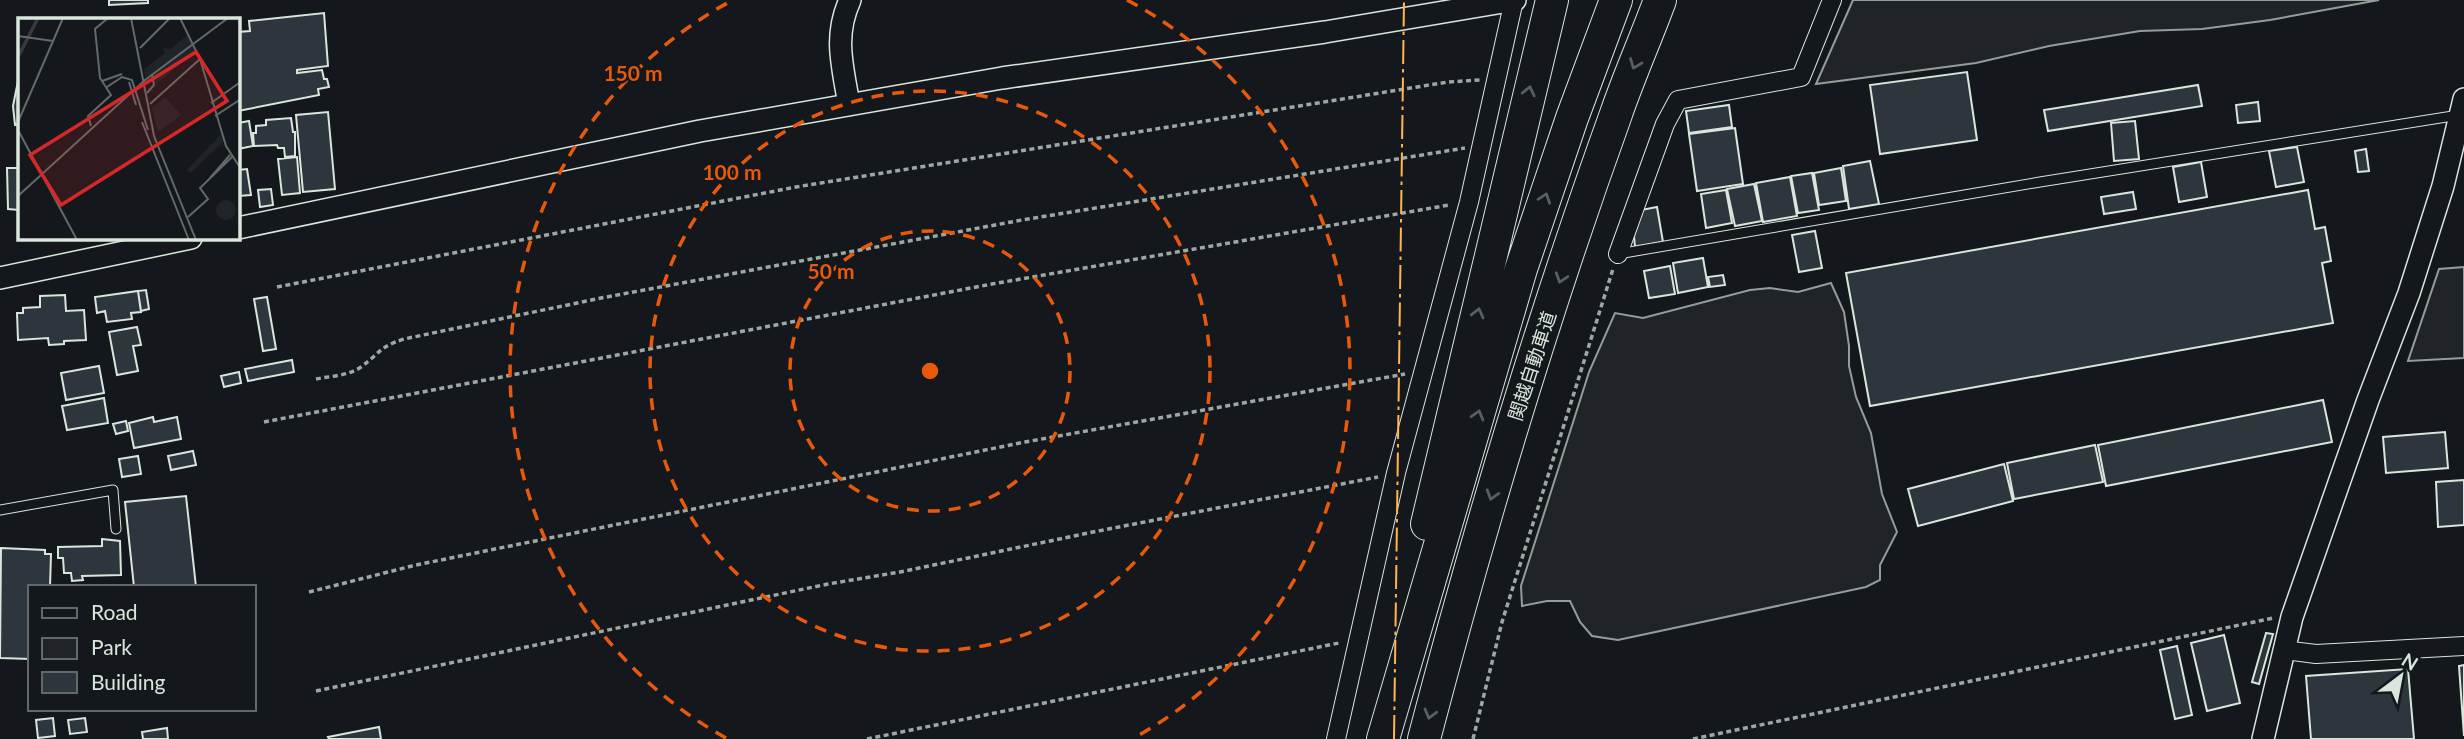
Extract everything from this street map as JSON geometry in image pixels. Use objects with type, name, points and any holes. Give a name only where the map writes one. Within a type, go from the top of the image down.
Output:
[{"type":"highway","points":[[1383,739],[1436,479],[1552,0]]},
{"type":"highway","name":"関越自動車道","points":[[1383,739],[1521,269],[1572,118],[1616,0]]},
{"type":"highway","name":"関越自動車道","points":[[1424,739],[1454,622],[1525,384],[1616,114],[1660,0]]},
{"type":"street","points":[[849,105],[839,42],[841,18],[850,0]]},
{"type":"street","points":[[240,228],[700,131],[1002,78],[1325,32],[1514,0],[1469,202],[1396,473],[1336,739]]},
{"type":"street","points":[[1618,254],[1665,124],[1678,100],[1801,77],[1832,0]]},
{"type":"street","points":[[2263,739],[2292,617],[2368,400],[2409,293],[2443,186],[2463,106]]},
{"type":"street","points":[[0,278],[181,240]]},
{"type":"street","points":[[2284,650],[2316,654],[2464,646]]},
{"type":"lane","points":[[1618,254],[2463,106]]},
{"type":"lane","points":[[0,510],[113,490],[116,529]]},
{"type":"path","points":[[277,287],[796,187],[1448,82],[1496,78]]},
{"type":"path","points":[[316,379],[360,368],[385,345],[404,339],[601,298],[1035,218],[1459,149],[1481,148]]},
{"type":"path","points":[[264,422],[992,284],[1469,202]]},
{"type":"path","points":[[1473,739],[1502,622],[1618,254]]},
{"type":"path","points":[[309,592],[416,565],[1025,442],[1425,370]]},
{"type":"path","points":[[316,691],[828,584],[912,570],[1396,473]]},
{"type":"path","points":[[1693,739],[2283,616],[2292,617]]},
{"type":"path","points":[[867,739],[1358,639]]},
{"type":"green space","points":[[1853,0],[2379,0],[2270,20],[2202,29],[2140,31],[2049,46],[1976,63],[1816,84]]},
{"type":"green space","points":[[2464,267],[2464,358],[2408,361],[2439,269]]},
{"type":"green space","points":[[1831,283],[1844,312],[1849,366],[1856,397],[1871,433],[1882,494],[1897,532],[1880,565],[1880,580],[1866,587],[1618,640],[1592,636],[1580,622],[1570,601],[1547,601],[1522,606],[1521,586],[1589,372],[1615,313],[1643,318],[1750,290],[1770,288],[1798,292]]},
{"type":"building","points":[[109,0],[148,0],[148,3],[109,5]]},
{"type":"building","points":[[324,13],[328,66],[297,70],[297,73],[322,70],[329,87],[318,89],[319,95],[240,111],[240,32],[250,31],[249,21]]},
{"type":"building","points":[[1967,72],[1977,140],[1880,154],[1870,85]]},
{"type":"building","points":[[18,81],[18,124],[15,125],[13,106]]},
{"type":"building","points":[[2198,85],[2202,106],[2048,131],[2044,110]]},
{"type":"building","points":[[2258,102],[2260,121],[2238,123],[2236,105]]},
{"type":"building","points":[[1729,105],[1732,127],[1689,133],[1686,111]]},
{"type":"building","points":[[328,112],[335,189],[303,192],[296,115]]},
{"type":"building","points":[[291,118],[295,132],[295,156],[285,157],[284,148],[278,148],[277,145],[254,146],[253,133],[256,133],[256,126],[266,125],[266,120]]},
{"type":"building","points":[[249,121],[253,146],[240,149],[240,123]]},
{"type":"building","points":[[2135,121],[2139,159],[2114,161],[2111,123]]},
{"type":"building","points":[[1735,128],[1743,184],[1697,191],[1689,134]]},
{"type":"building","points":[[2297,147],[2304,182],[2276,187],[2269,151]]},
{"type":"building","points":[[2366,149],[2369,171],[2358,172],[2355,151]]},
{"type":"building","points":[[297,157],[300,193],[282,195],[278,159]]},
{"type":"building","points":[[1870,161],[1879,204],[1849,209],[1843,166]]},
{"type":"building","points":[[2201,162],[2207,197],[2179,202],[2173,167]]},
{"type":"building","points":[[7,168],[18,168],[18,210],[8,209]]},
{"type":"building","points":[[1841,168],[1846,201],[1819,205],[1814,173]]},
{"type":"building","points":[[247,169],[251,195],[240,196],[240,170]]},
{"type":"building","points":[[1812,173],[1819,210],[1798,213],[1791,176]]},
{"type":"building","points":[[1790,177],[1797,216],[1763,222],[1756,183]]},
{"type":"building","points":[[1754,184],[1762,221],[1735,226],[1727,189]]},
{"type":"building","points":[[271,189],[273,205],[260,207],[258,190]]},
{"type":"building","points":[[1726,190],[1732,223],[1706,228],[1701,194]]},
{"type":"building","points":[[2308,190],[2315,229],[2325,227],[2331,261],[2322,263],[2333,323],[1870,406],[1846,273]]},
{"type":"building","points":[[2133,192],[2136,209],[2104,214],[2101,197]]},
{"type":"building","points":[[1657,207],[1663,242],[1635,247],[1634,236],[1641,210]]},
{"type":"building","points":[[1815,231],[1822,268],[1799,272],[1792,235]]},
{"type":"building","points":[[1703,258],[1708,287],[1678,293],[1673,263]]},
{"type":"building","points":[[1670,266],[1675,294],[1649,298],[1644,271]]},
{"type":"building","points":[[1723,275],[1725,285],[1710,287],[1708,277]]},
{"type":"building","points":[[146,290],[149,309],[141,311],[138,291]]},
{"type":"building","points":[[138,291],[141,312],[131,313],[132,319],[107,322],[105,311],[97,313],[95,297]]},
{"type":"building","points":[[65,295],[66,311],[84,310],[86,340],[49,345],[48,338],[18,340],[17,313],[23,313],[23,308],[40,307],[40,296]]},
{"type":"building","points":[[267,297],[276,349],[263,351],[254,299]]},
{"type":"building","points":[[137,327],[141,345],[133,346],[138,371],[117,375],[109,332]]},
{"type":"building","points":[[292,360],[294,372],[248,381],[245,369]]},
{"type":"building","points":[[99,366],[104,393],[66,400],[61,373]]},
{"type":"building","points":[[239,372],[241,383],[224,387],[221,376]]},
{"type":"building","points":[[104,398],[108,423],[67,430],[62,406]]},
{"type":"building","points":[[2323,400],[2332,442],[2106,486],[2098,445]]},
{"type":"building","points":[[153,417],[154,422],[177,417],[181,439],[134,448],[129,423]]},
{"type":"building","points":[[126,421],[128,431],[116,434],[113,424]]},
{"type":"building","points":[[2445,432],[2448,468],[2386,473],[2383,437]]},
{"type":"building","points":[[2095,445],[2103,482],[2014,499],[2007,463]]},
{"type":"building","points":[[193,451],[196,465],[171,470],[168,456]]},
{"type":"building","points":[[138,456],[141,474],[122,477],[119,459]]},
{"type":"building","points":[[2004,464],[2013,501],[1918,526],[1908,489]]},
{"type":"building","points":[[2464,480],[2464,525],[2438,527],[2436,482]]},
{"type":"building","points":[[186,496],[196,585],[134,585],[125,502]]},
{"type":"building","points":[[102,539],[120,541],[121,575],[82,576],[83,580],[72,581],[71,573],[64,573],[63,558],[58,558],[58,547],[102,546]]},
{"type":"building","points":[[1,548],[45,550],[45,554],[51,554],[50,585],[28,585],[28,659],[0,658]]},
{"type":"building","points":[[2266,633],[2273,634],[2259,684],[2252,682]]},
{"type":"building","points":[[2224,635],[2240,703],[2207,711],[2191,643]]},
{"type":"building","points":[[2177,646],[2192,715],[2175,719],[2160,650]]},
{"type":"building","points":[[2464,665],[2464,736],[2459,666]]},
{"type":"building","points":[[2408,669],[2414,739],[2311,739],[2306,676]]},
{"type":"building","points":[[53,718],[55,736],[38,738],[36,720]]},
{"type":"building","points":[[85,718],[87,732],[70,734],[68,720]]},
{"type":"building","points":[[379,727],[381,739],[328,737]]},
{"type":"building","points":[[167,728],[168,739],[143,739],[142,732]]},
{"type":"power","points":[[1394,739],[1404,0]]}]
